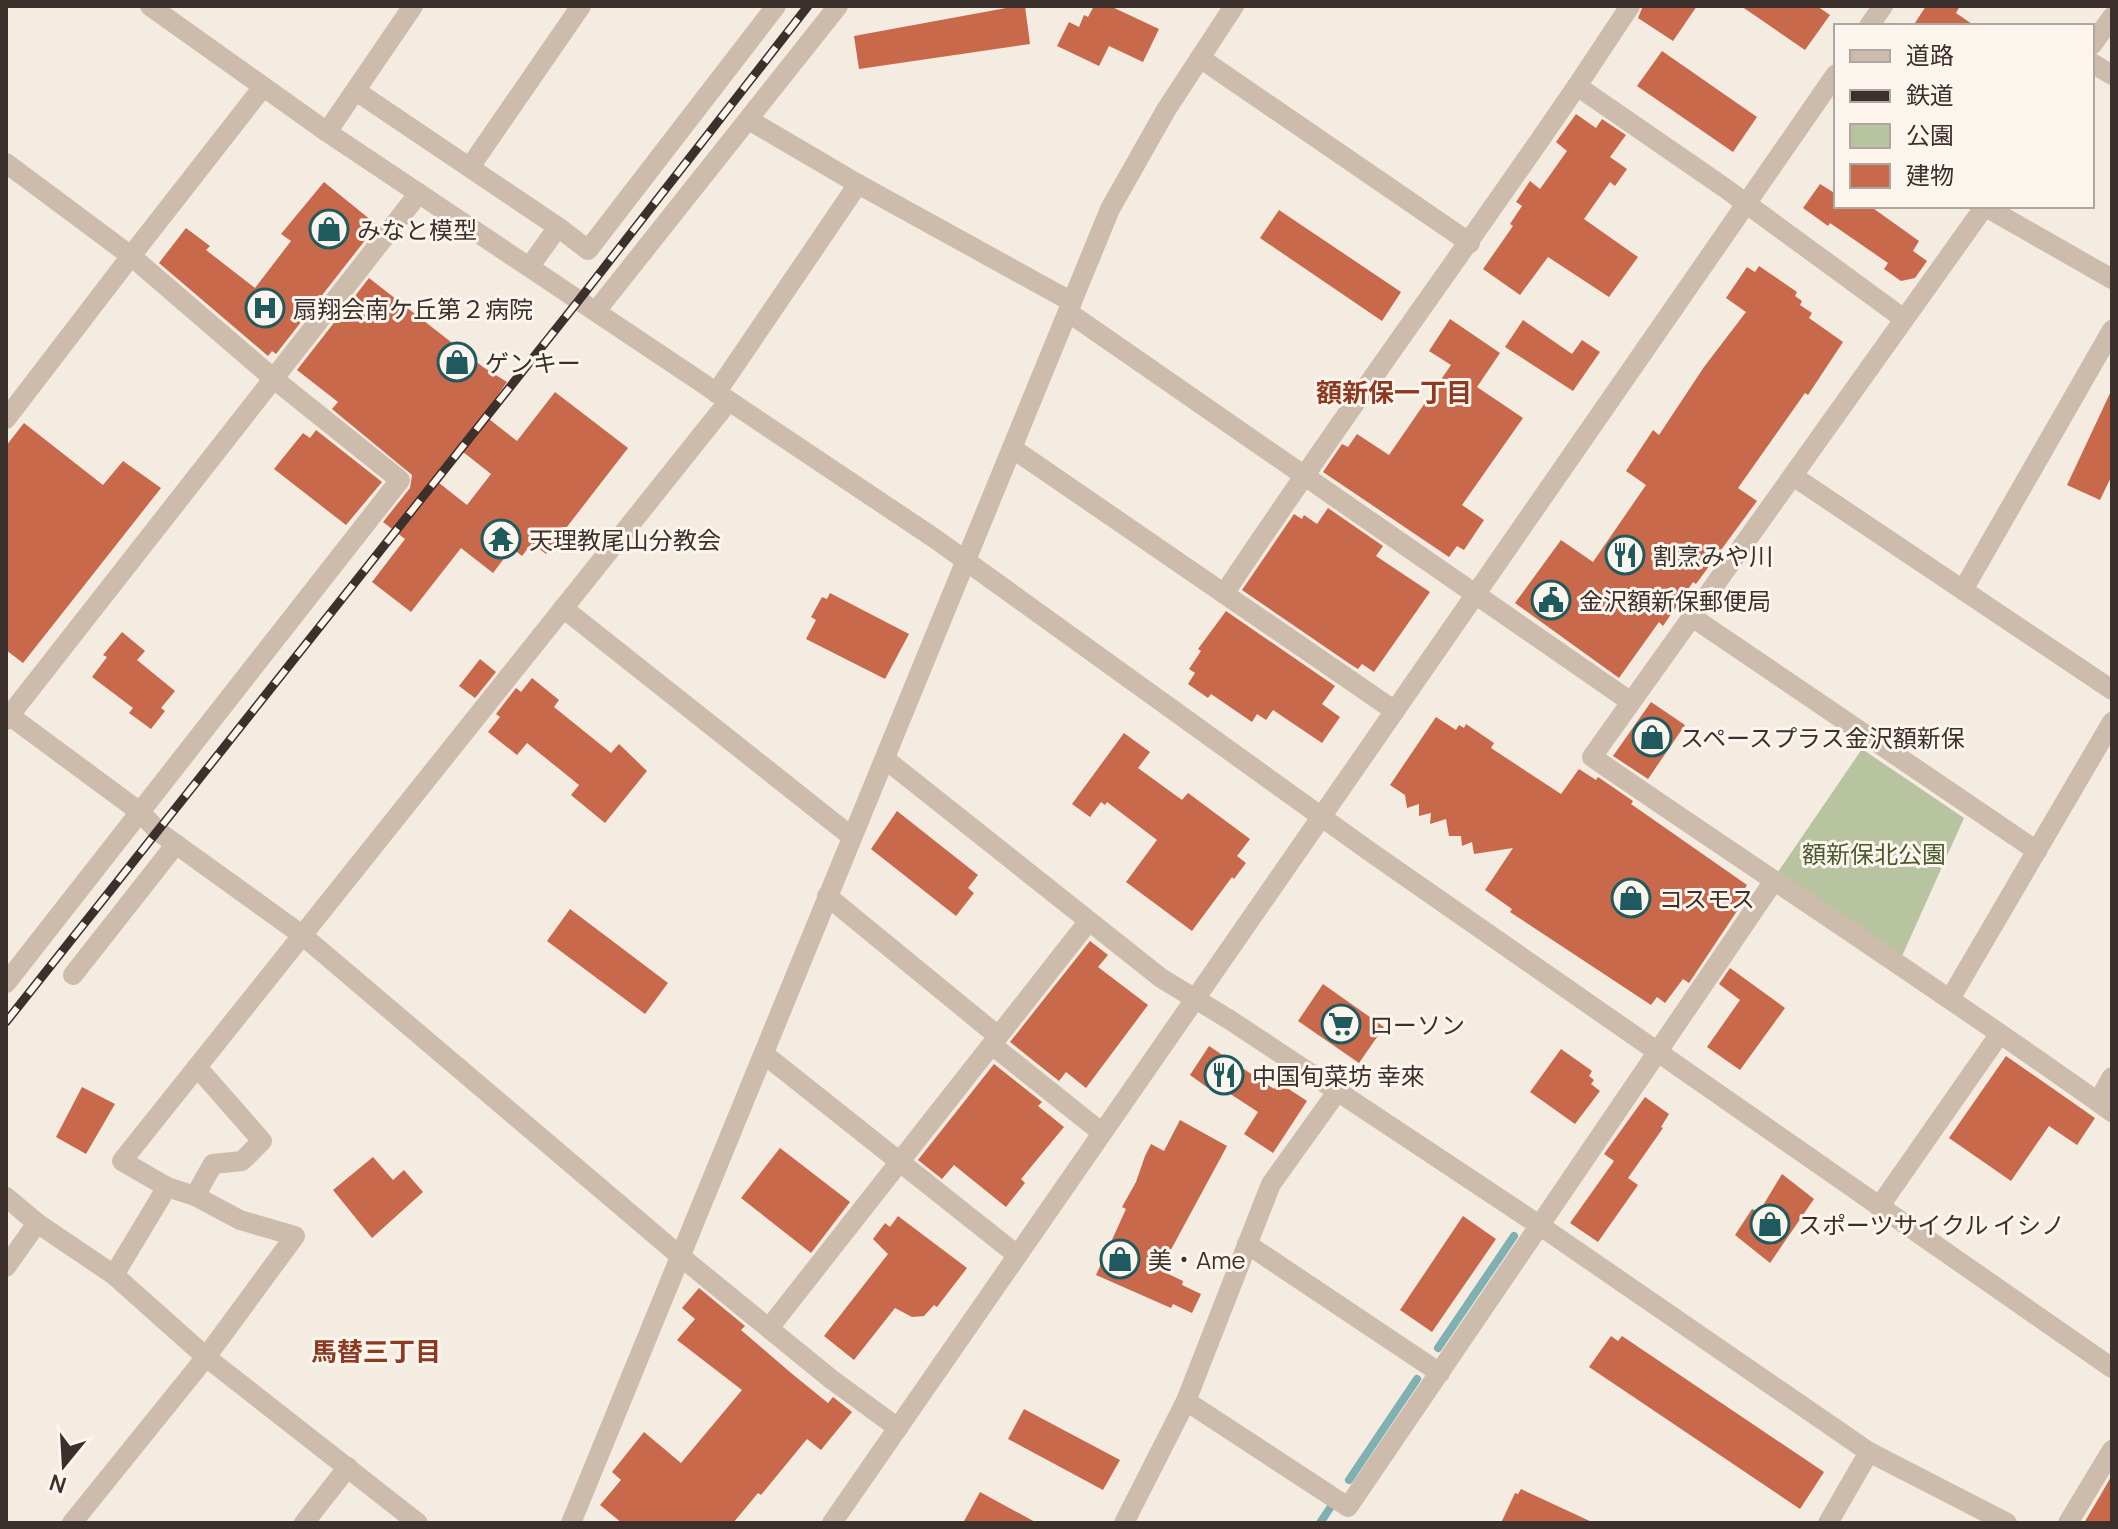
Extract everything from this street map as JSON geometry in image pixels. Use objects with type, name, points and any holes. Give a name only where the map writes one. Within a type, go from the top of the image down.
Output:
[{"type":"street","points":[[150,6],[327,132],[966,561],[1322,817],[2112,1368]]},
{"type":"street","points":[[327,132],[413,6]]},
{"type":"street","points":[[470,167],[581,6]]},
{"type":"street","points":[[356,91],[588,250],[776,6]]},
{"type":"street","points":[[596,311],[838,6]]},
{"type":"street","points":[[571,1523],[1110,209],[1166,110],[1234,6]]},
{"type":"street","points":[[1224,594],[1304,474],[1470,243],[1630,6]]},
{"type":"street","points":[[1870,24],[1883,6]]},
{"type":"street","points":[[2094,42],[2112,17]]},
{"type":"street","points":[[1200,58],[1470,243]]},
{"type":"street","points":[[2094,64],[2112,75]]},
{"type":"street","points":[[832,1523],[1834,77]]},
{"type":"street","points":[[1577,86],[1747,203],[1904,319]]},
{"type":"street","points":[[6,419],[263,87]]},
{"type":"street","points":[[749,120],[1070,307],[1631,702]]},
{"type":"street","points":[[6,163],[131,256],[274,379],[400,480],[6,983]]},
{"type":"street","points":[[72,1523],[206,1357],[295,1236],[240,1220],[195,1196],[167,1187],[122,1161],[563,608],[722,398],[858,184]]},
{"type":"street","points":[[419,193],[7,716],[302,935],[680,1256],[898,1428]]},
{"type":"street","points":[[1983,208],[1592,757],[2105,1107],[2112,1077]]},
{"type":"street","points":[[1988,208],[2112,279]]},
{"type":"street","points":[[530,266],[558,227]]},
{"type":"street","points":[[1963,590],[2112,330]]},
{"type":"street","points":[[1012,448],[1395,711]]},
{"type":"street","points":[[1793,476],[2112,690]]},
{"type":"street","points":[[563,608],[852,837]]},
{"type":"street","points":[[1692,617],[2037,851]]},
{"type":"street","points":[[1950,999],[2112,722]]},
{"type":"street","points":[[885,759],[1161,978],[1539,1225],[1869,1452],[2007,1523]]},
{"type":"street","points":[[73,975],[176,844]]},
{"type":"street","points":[[1186,1401],[1348,1507],[1773,882]]},
{"type":"street","points":[[827,896],[1101,1132]]},
{"type":"street","points":[[769,1328],[1088,922]]},
{"type":"street","points":[[1879,1207],[1999,1035]]},
{"type":"street","points":[[764,1054],[1017,1255]]},
{"type":"street","points":[[195,1196],[213,1164],[242,1161],[262,1141],[197,1067]]},
{"type":"street","points":[[1124,1523],[1186,1401],[1271,1184],[1337,1092]]},
{"type":"street","points":[[114,1275],[167,1187]]},
{"type":"street","points":[[6,1197],[37,1223],[114,1275],[206,1357],[418,1523]]},
{"type":"street","points":[[6,1267],[37,1223]]},
{"type":"street","points":[[1247,1244],[1440,1373]]},
{"type":"street","points":[[2068,1523],[2112,1450]]},
{"type":"street","points":[[1828,1523],[1869,1452]]},
{"type":"street","points":[[304,1523],[348,1467]]},
{"type":"green space","name":"額新保北公園","points":[[1862,749],[1964,818],[1902,956],[1778,872]]},
{"type":"building","points":[[1025,6],[1030,44],[859,69],[854,36]]},
{"type":"building","points":[[1094,6],[1110,6],[1159,29],[1143,62],[1109,46],[1099,66],[1057,46],[1069,22],[1079,27],[1084,15],[1088,17]]},
{"type":"building","points":[[1643,6],[1697,6],[1673,41],[1638,18]]},
{"type":"building","points":[[1741,6],[1817,6],[1830,15],[1805,50]]},
{"type":"building","points":[[1926,6],[1960,6],[1956,13],[1972,24],[1914,24]]},
{"type":"building","points":[[1662,51],[1757,117],[1733,152],[1637,86]]},
{"type":"building","points":[[1576,114],[1596,128],[1602,119],[1626,135],[1610,157],[1627,169],[1615,186],[1610,182],[1584,219],[1638,257],[1609,297],[1548,257],[1520,295],[1483,269],[1513,226],[1510,224],[1522,206],[1516,202],[1530,181],[1540,189],[1567,151],[1556,142]]},
{"type":"building","points":[[324,182],[377,225],[276,354],[272,351],[268,356],[159,263],[186,228],[210,246],[206,250],[255,288],[291,241],[281,234]]},
{"type":"building","points":[[1820,184],[1834,193],[1834,208],[1873,208],[1919,241],[1913,251],[1927,261],[1915,278],[1901,281],[1884,269],[1888,263],[1803,208]]},
{"type":"building","points":[[1279,210],[1401,292],[1382,321],[1260,238]]},
{"type":"building","points":[[1759,266],[1797,292],[1795,296],[1802,301],[1800,305],[1812,313],[1809,318],[1843,342],[1808,395],[1805,393],[1738,488],[1757,501],[1696,584],[1693,582],[1663,626],[1659,622],[1619,678],[1515,603],[1561,540],[1593,562],[1646,485],[1626,471],[1653,430],[1659,435],[1704,367],[1746,312],[1726,298],[1747,267],[1755,272]]},
{"type":"building","points":[[369,278],[483,367],[507,382],[484,415],[517,441],[555,392],[628,448],[546,554],[532,543],[522,556],[512,548],[493,573],[461,548],[411,612],[372,582],[405,539],[383,522],[410,488],[412,475],[332,409],[338,402],[297,370]],"holes":[[[458,448],[491,474],[467,505],[434,479]]]},
{"type":"building","points":[[1450,319],[1500,353],[1477,387],[1523,418],[1462,505],[1484,520],[1464,550],[1457,546],[1449,557],[1323,472],[1342,444],[1348,447],[1357,434],[1389,455],[1451,365],[1429,351]]},
{"type":"building","points":[[1523,320],[1572,354],[1582,340],[1600,352],[1573,391],[1505,347]]},
{"type":"building","points":[[2112,389],[2112,475],[2100,500],[2067,485]]},
{"type":"building","points":[[24,423],[103,485],[123,461],[161,488],[23,663],[6,650],[6,446]]},
{"type":"building","points":[[316,430],[382,482],[346,525],[274,469],[303,433],[310,438]]},
{"type":"building","points":[[1328,508],[1383,546],[1376,556],[1430,592],[1374,672],[1362,664],[1358,669],[1242,590],[1294,514],[1302,519],[1304,515],[1317,524]]},
{"type":"building","points":[[830,593],[909,634],[885,679],[806,639],[816,620],[811,617],[822,597],[827,599]]},
{"type":"building","points":[[1226,611],[1335,686],[1322,704],[1340,717],[1322,743],[1273,710],[1266,720],[1257,714],[1252,722],[1211,694],[1208,698],[1188,684],[1195,673],[1189,669],[1201,651],[1198,649]]},
{"type":"building","points":[[122,632],[145,651],[137,660],[175,691],[161,708],[165,711],[151,729],[129,713],[133,708],[92,677],[107,657],[103,655]]},
{"type":"building","points":[[480,659],[496,672],[475,698],[459,686]]},
{"type":"building","points":[[532,678],[559,700],[554,707],[611,753],[619,744],[647,771],[605,823],[571,795],[579,785],[527,743],[517,755],[488,732],[500,717],[496,714],[516,688],[521,692]]},
{"type":"building","name":"スペースプラス金沢額新保","points":[[1651,702],[1685,725],[1648,779],[1613,756]]},
{"type":"building","points":[[1436,717],[1456,730],[1459,725],[1464,728],[1466,724],[1494,743],[1491,748],[1561,794],[1579,769],[1596,780],[1598,777],[1633,801],[1631,804],[1747,885],[1744,890],[1749,893],[1689,983],[1683,979],[1665,1003],[1657,997],[1651,1005],[1510,912],[1512,909],[1485,890],[1513,848],[1474,854],[1472,842],[1462,846],[1461,836],[1449,836],[1446,819],[1430,824],[1431,813],[1419,816],[1419,804],[1407,808],[1405,795],[1390,785]]},
{"type":"building","points":[[1124,733],[1150,752],[1138,768],[1182,800],[1188,793],[1250,839],[1237,856],[1246,863],[1192,931],[1126,882],[1157,840],[1107,802],[1105,805],[1101,802],[1090,817],[1072,804]]},
{"type":"building","points":[[897,811],[978,875],[968,888],[974,893],[956,916],[871,849]]},
{"type":"building","points":[[570,909],[668,983],[645,1014],[547,941]]},
{"type":"building","points":[[1090,941],[1108,955],[1098,967],[1148,1005],[1086,1088],[1066,1072],[1059,1081],[1010,1042]]},
{"type":"building","points":[[1730,968],[1785,1008],[1740,1070],[1707,1047],[1740,1000],[1719,984]]},
{"type":"building","name":"ローソン","points":[[1323,984],[1384,1027],[1359,1063],[1298,1021]]},
{"type":"building","points":[[1209,1046],[1274,1089],[1278,1082],[1307,1101],[1273,1153],[1244,1134],[1258,1112],[1212,1082],[1208,1088],[1190,1075]]},
{"type":"building","points":[[1561,1049],[1592,1071],[1589,1076],[1594,1080],[1591,1084],[1600,1091],[1575,1124],[1530,1092]]},
{"type":"building","points":[[2006,1056],[2095,1118],[2077,1145],[2049,1126],[2011,1181],[1949,1138]]},
{"type":"building","points":[[994,1064],[1042,1102],[1038,1106],[1064,1127],[1021,1179],[1025,1183],[1006,1207],[954,1165],[942,1179],[918,1160]]},
{"type":"building","points":[[82,1087],[115,1104],[86,1154],[56,1137]]},
{"type":"building","points":[[1645,1097],[1669,1114],[1663,1128],[1628,1178],[1638,1185],[1598,1242],[1570,1223],[1614,1161],[1604,1154]]},
{"type":"building","points":[[1180,1120],[1227,1146],[1160,1270],[1201,1294],[1192,1313],[1173,1304],[1171,1308],[1096,1275],[1151,1144],[1164,1151]]},
{"type":"building","points":[[780,1148],[850,1202],[811,1253],[741,1198]]},
{"type":"building","points":[[373,1157],[393,1180],[404,1170],[423,1192],[372,1238],[333,1190]]},
{"type":"building","name":"スポーツサイクル イシノ","points":[[1782,1174],[1814,1199],[1770,1263],[1735,1235],[1752,1209],[1759,1212]]},
{"type":"building","points":[[898,1216],[967,1268],[937,1307],[934,1305],[924,1316],[912,1317],[895,1308],[854,1360],[824,1336],[888,1254],[873,1239],[885,1223],[890,1227]]},
{"type":"building","points":[[1463,1216],[1496,1239],[1432,1332],[1400,1310]]},
{"type":"building","points":[[699,1288],[745,1326],[741,1330],[828,1403],[833,1397],[852,1412],[821,1450],[807,1439],[761,1495],[758,1493],[733,1523],[622,1523],[600,1505],[621,1480],[612,1472],[644,1432],[681,1463],[742,1390],[677,1340],[695,1319],[682,1308]]},
{"type":"building","points":[[1611,1336],[1618,1341],[1622,1336],[1824,1472],[1800,1509],[1589,1367]]},
{"type":"building","points":[[1024,1409],[1120,1460],[1103,1490],[1008,1439]]},
{"type":"building","points":[[2112,1475],[2112,1523],[2084,1523],[2100,1496]]},
{"type":"building","points":[[1521,1489],[1594,1523],[1501,1523],[1515,1493],[1518,1494]]},
{"type":"building","points":[[980,1492],[1037,1523],[963,1523]]},
{"type":"waterway","points":[[1438,1348],[1514,1236]]},
{"type":"waterway","points":[[1349,1480],[1417,1379]]},
{"type":"waterway","points":[[1320,1523],[1330,1508]]},
{"type":"railway","points":[[6,1022],[579,300],[808,6]]},
{"type":"place","name":"みなと模型","points":[[329,229]]},
{"type":"place","name":"扇翔会南ケ丘第２病院","points":[[265,308]]},
{"type":"place","name":"ゲンキー","points":[[457,362]]},
{"type":"place","name":"天理教尾山分教会","points":[[501,539]]},
{"type":"place","name":"割烹みや川","points":[[1625,555]]},
{"type":"place","name":"金沢額新保郵便局","points":[[1551,600]]},
{"type":"place","name":"スペースプラス金沢額新保","points":[[1652,737]]},
{"type":"place","name":"コスモス","points":[[1631,898]]},
{"type":"place","name":"ローソン","points":[[1341,1024]]},
{"type":"place","name":"中国旬菜坊 幸來","points":[[1224,1075]]},
{"type":"place","name":"スポーツサイクル イシノ","points":[[1770,1224]]},
{"type":"place","name":"美・Ame","points":[[1120,1259]]},
{"type":"district","name":"額新保一丁目","points":[[1394,392]]},
{"type":"district","name":"馬替三丁目","points":[[376,1351]]}]
